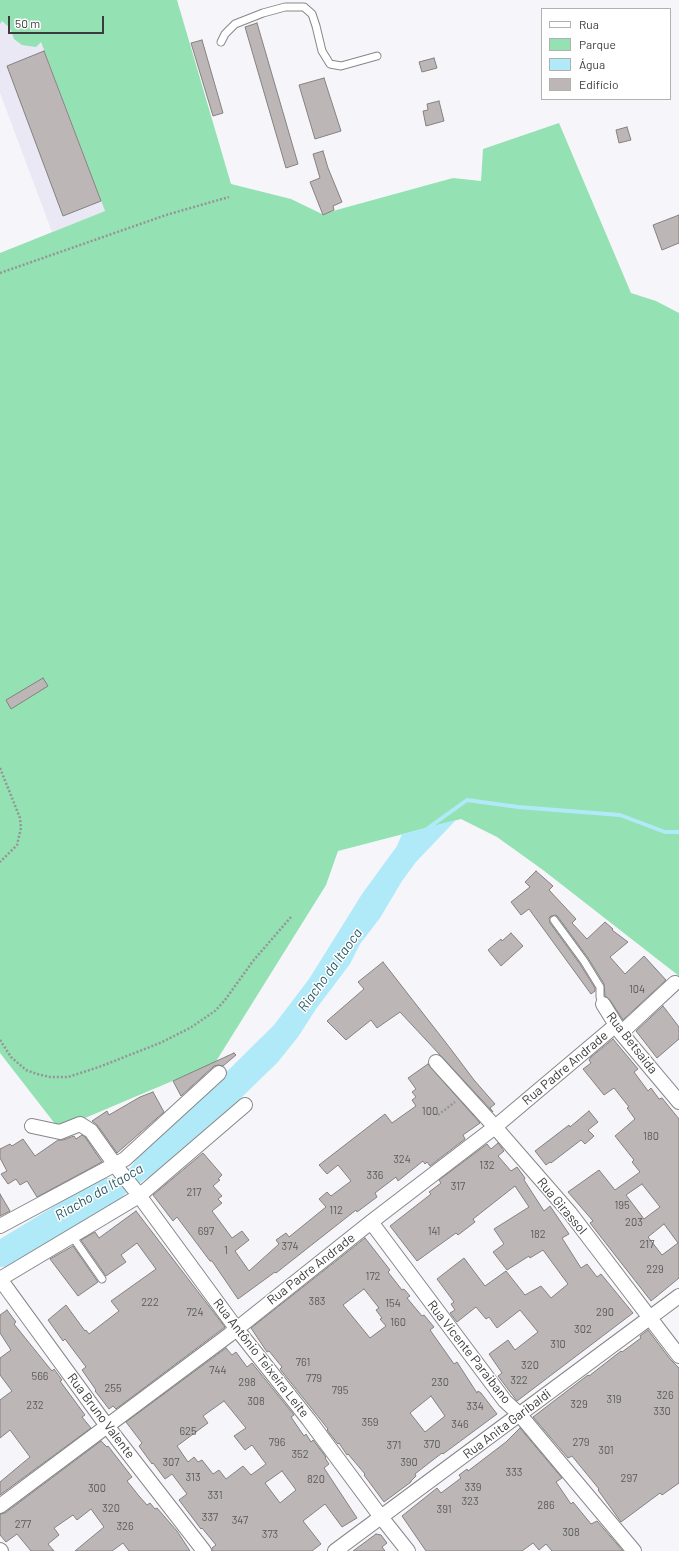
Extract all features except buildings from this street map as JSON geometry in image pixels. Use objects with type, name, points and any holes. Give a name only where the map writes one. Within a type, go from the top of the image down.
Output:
[{"type":"street","name":"Rua Padre Andrade","points":[[0,1506],[236,1328],[495,1127],[675,983]]},
{"type":"street","name":"Rua Betsaida","points":[[602,1004],[618,1029],[679,1102]]},
{"type":"street","name":"Rua Girassol","points":[[436,1062],[570,1213],[679,1356]]},
{"type":"street","points":[[0,1226],[116,1167],[218,1073]]},
{"type":"street","points":[[0,1279],[72,1236],[137,1193],[245,1105]]},
{"type":"street","name":"Rua Antônio Teixeira Leite","points":[[32,1126],[60,1132],[80,1124],[91,1131],[116,1167],[137,1193],[236,1328],[309,1420],[381,1518],[408,1551]]},
{"type":"street","name":"Rua Vicente Paraibano","points":[[371,1222],[505,1401],[520,1415],[634,1551]]},
{"type":"street","name":"Rua Bruno Valente","points":[[0,1279],[107,1426],[204,1551]]},
{"type":"street","name":"Rua Anita Garibaldi","points":[[335,1551],[679,1296]]},
{"type":"lane","points":[[221,42],[225,34],[235,24],[263,13],[285,7],[304,7],[312,14],[322,51],[330,64],[341,66],[377,56]]},
{"type":"lane","name":"Rua Betsaida","points":[[554,920],[584,961],[600,987],[602,1004]]},
{"type":"lane","points":[[72,1236],[102,1279]]},
{"type":"path","points":[[0,273],[166,215],[229,197]]},
{"type":"path","points":[[0,768],[20,818],[22,828],[17,845],[0,862]]},
{"type":"path","points":[[0,1040],[11,1057],[26,1070],[50,1077],[68,1077],[99,1067],[160,1043],[190,1028],[215,1011],[253,962],[291,917]]},
{"type":"path","points":[[438,1116],[464,1094]]},
{"type":"shaded area","points":[[0,0],[30,13],[105,211],[52,232],[0,93]]},
{"type":"green space","points":[[0,0],[177,0],[231,184],[291,199],[322,214],[453,178],[481,181],[483,149],[559,123],[631,293],[656,301],[679,313],[679,976],[543,870],[497,837],[461,819],[338,851],[326,885],[215,1063],[59,1129],[0,1053],[0,253],[105,211],[41,42],[36,47],[22,45],[14,39],[10,28],[2,21],[0,24]]},
{"type":"water","points":[[456,820],[416,862],[402,881],[380,918],[360,944],[350,964],[316,1009],[298,1037],[278,1062],[173,1164],[144,1180],[124,1195],[120,1205],[12,1266],[0,1267],[0,1239],[101,1178],[112,1178],[131,1167],[141,1152],[193,1105],[274,1025],[309,979],[362,894],[397,846],[402,834]]},
{"type":"waterway","name":"Riacho da Itaoca","points":[[424,831],[467,800],[518,807],[620,815],[665,832],[679,832]]}]
